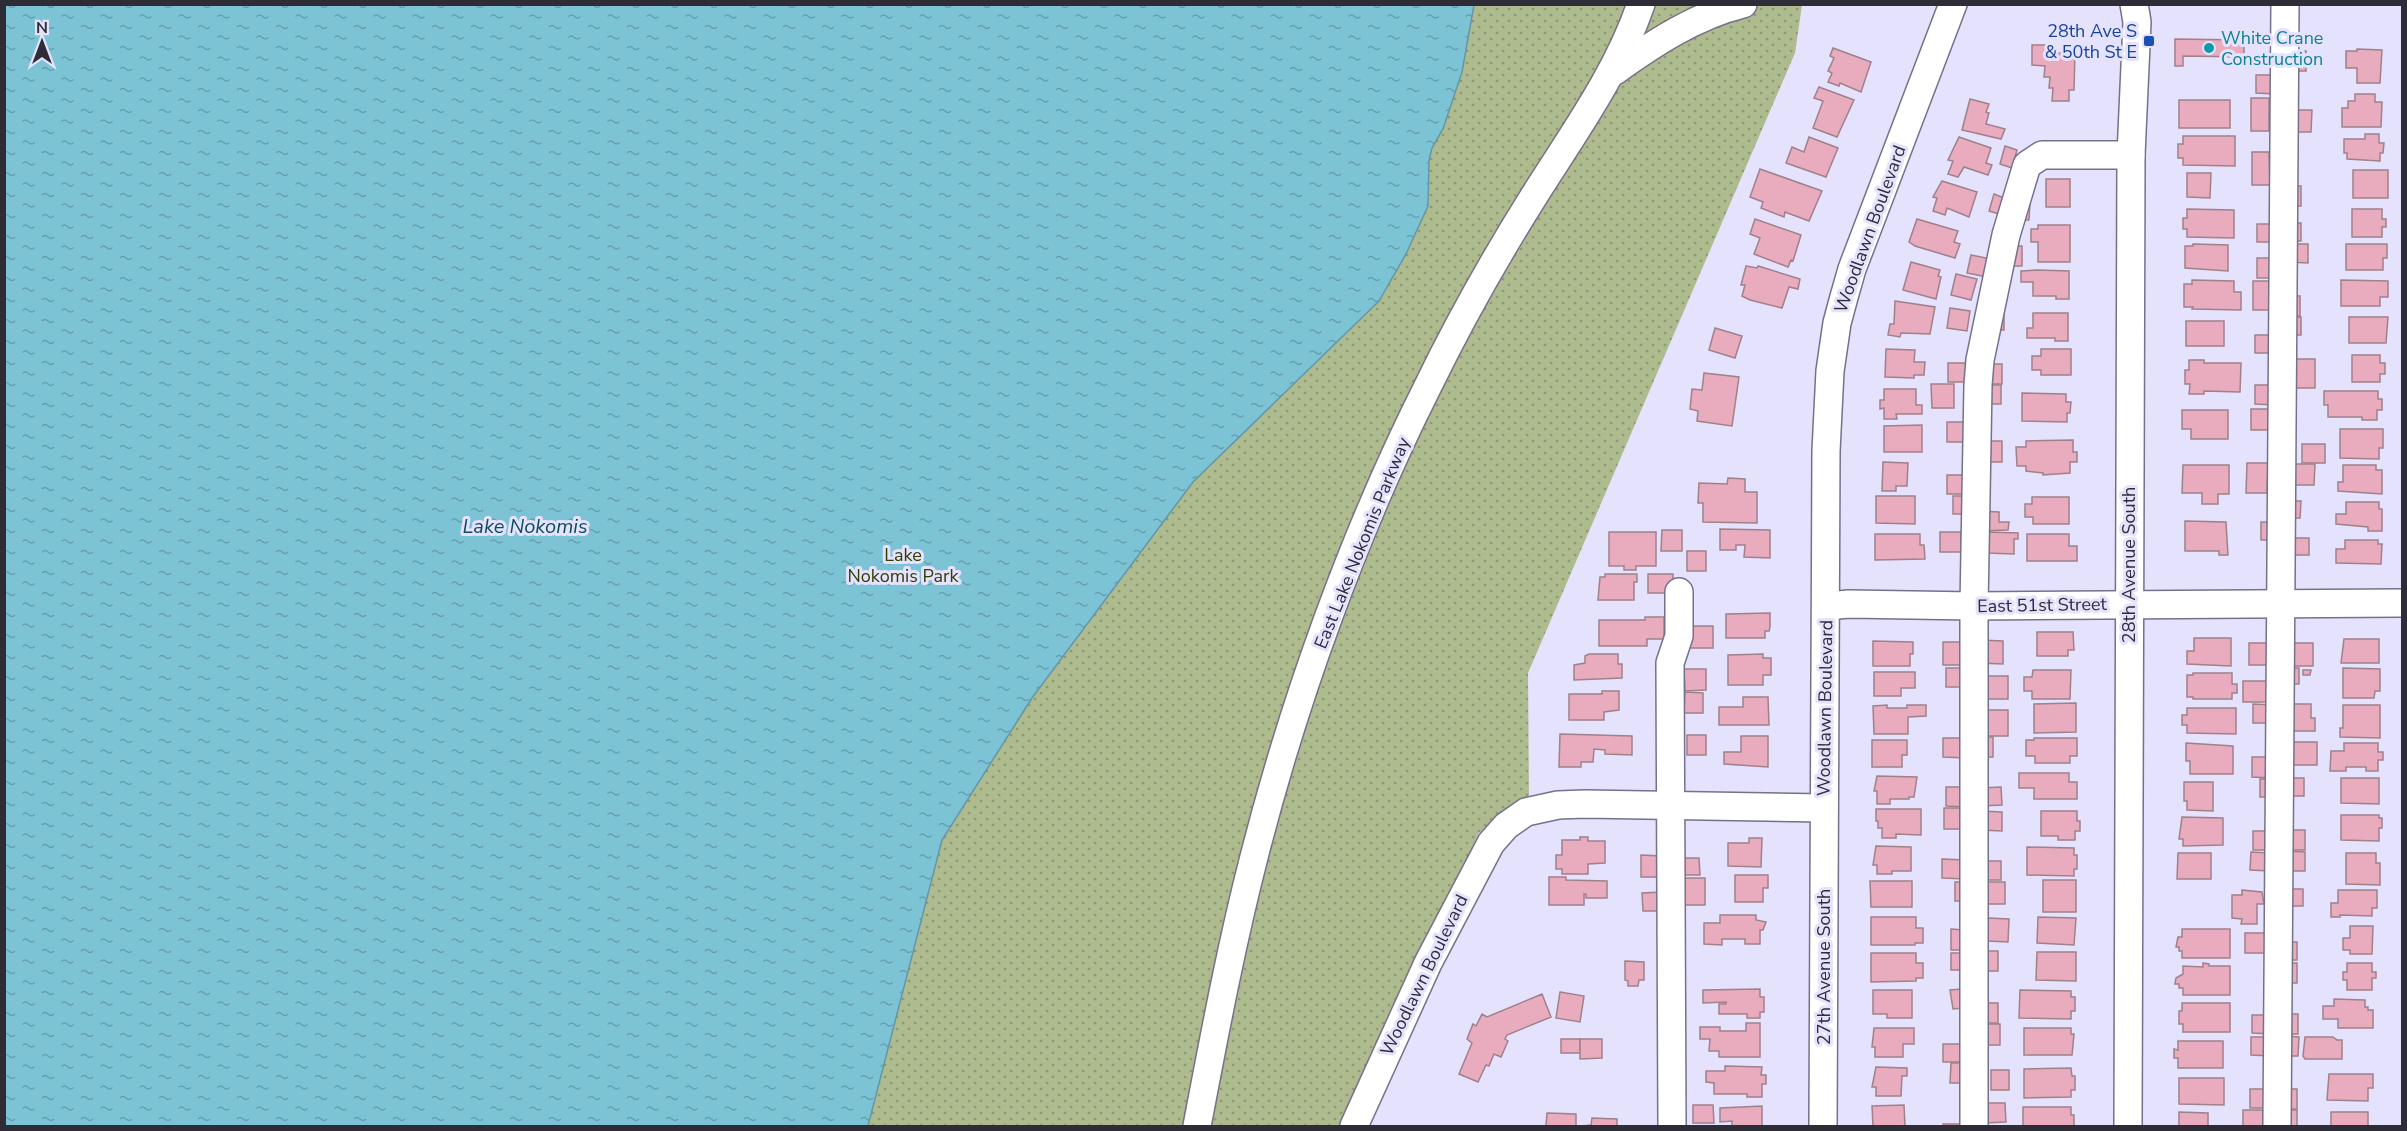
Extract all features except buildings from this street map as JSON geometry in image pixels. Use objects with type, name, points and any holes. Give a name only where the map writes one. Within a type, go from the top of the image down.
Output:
[{"type":"street","name":"East Lake Nokomis Parkway","points":[[1197,1126],[1229,963],[1263,821],[1308,680],[1358,541],[1411,420],[1465,314],[1522,215],[1611,73],[1627,41],[1641,4]]},
{"type":"street","points":[[1611,73],[1681,28],[1743,4]]},
{"type":"street","name":"Woodlawn Boulevard","points":[[1354,1126],[1428,963],[1477,865],[1500,832],[1521,814],[1558,805],[1824,808],[1827,409],[1837,323],[1852,269],[1953,4]]},
{"type":"street","name":"28th Avenue South","points":[[2128,1126],[2131,154],[2136,22],[2134,4]]},
{"type":"street","points":[[2277,1126],[2284,4]]},
{"type":"street","points":[[1974,1126],[1974,606],[1980,360],[2006,235],[2022,175],[2027,165],[2042,155],[2131,154]]},
{"type":"street","points":[[1672,1126],[1670,663],[1679,636],[1679,592]]},
{"type":"street","name":"East 51st Street","points":[[1826,606],[1849,604],[1974,606],[2403,603]]},
{"type":"street","name":"27th Avenue South","points":[[1823,1126],[1824,808]]},
{"type":"green space","name":"Lake Nokomis","points":[[5,5],[1802,5],[1795,53],[1528,673],[1529,799],[1505,813],[1479,833],[1343,1126],[5,1126]]},
{"type":"water","name":"Lake Nokomis","points":[[5,4],[1474,5],[1462,72],[1443,129],[1432,148],[1429,160],[1428,206],[1406,254],[1379,301],[1193,482],[1032,698],[942,840],[868,1126],[5,1126]]},
{"type":"place","name":"28th Ave S & 50th St E","points":[[2149,41]]},
{"type":"place","name":"White Crane Construction","points":[[2209,48]]},
{"type":"park label","name":"Lake Nokomis Park","points":[[903,565]]}]
